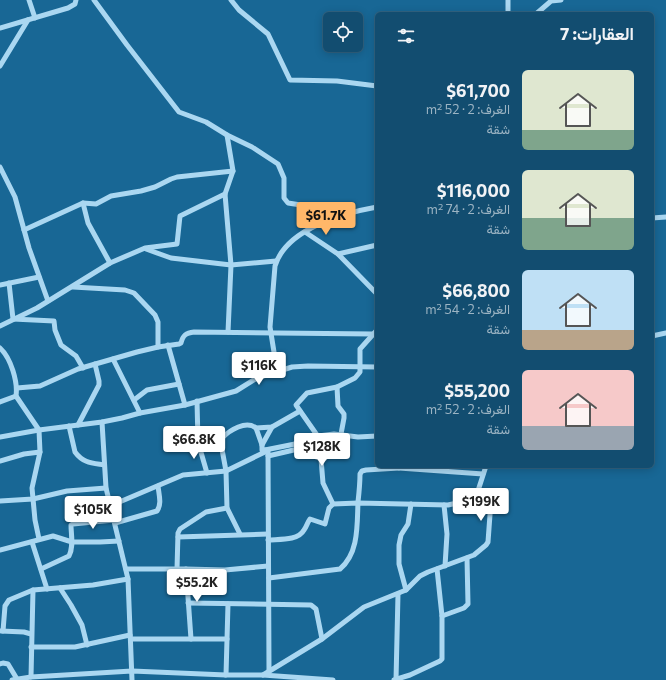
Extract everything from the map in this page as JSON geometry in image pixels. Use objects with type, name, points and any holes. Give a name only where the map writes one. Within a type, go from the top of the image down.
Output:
[{"type":"street","points":[[29,0],[35,18]]},
{"type":"street","points":[[0,28],[68,8],[75,4],[76,0]]},
{"type":"street","points":[[94,0],[179,112],[206,122],[252,147],[278,164],[284,178],[284,198],[288,203],[306,206]]},
{"type":"street","points":[[231,0],[239,10],[268,34],[290,80],[337,81],[375,86]]},
{"type":"street","points":[[508,0],[508,12]]},
{"type":"street","points":[[538,12],[551,1],[561,0]]},
{"type":"street","points":[[0,66],[28,20]]},
{"type":"street","points":[[228,135],[233,171],[225,194],[231,265],[228,332]]},
{"type":"street","points":[[0,167],[15,197],[24,230],[48,301]]},
{"type":"street","points":[[24,230],[83,203],[96,204],[111,196],[155,187],[177,177],[233,171]]},
{"type":"street","points":[[0,326],[48,301],[110,263],[145,248],[177,244],[180,216],[225,194]]},
{"type":"street","points":[[83,203],[88,223],[110,263]]},
{"type":"street","points":[[277,371],[271,332],[276,261],[284,248],[304,232],[344,214],[375,206]]},
{"type":"street","points":[[654,218],[666,217]]},
{"type":"street","points":[[304,232],[338,254],[375,292]]},
{"type":"street","points":[[338,254],[375,245]]},
{"type":"street","points":[[145,248],[171,258],[231,265],[276,261]]},
{"type":"street","points":[[0,285],[39,277]]},
{"type":"street","points":[[9,283],[13,319]]},
{"type":"street","points":[[72,287],[125,290],[134,292],[155,315],[158,322],[158,347]]},
{"type":"street","points":[[13,319],[54,321],[55,330],[61,346],[76,356],[83,368]]},
{"type":"street","points":[[17,388],[40,386],[95,364],[158,347],[181,343],[187,333],[375,332]]},
{"type":"street","points":[[322,458],[325,458],[327,455],[326,448],[296,405],[307,393],[337,387],[355,378],[360,373],[360,349],[375,332]]},
{"type":"street","points":[[654,336],[666,333]]},
{"type":"street","points":[[168,345],[185,405]]},
{"type":"street","points":[[0,348],[8,360],[17,388],[16,396],[39,430],[40,452],[33,482],[33,500],[39,539]]},
{"type":"street","points":[[113,359],[140,413]]},
{"type":"street","points":[[78,425],[99,385],[95,364]]},
{"type":"street","points":[[0,437],[39,430],[102,422],[185,405],[236,391],[257,378],[277,371],[292,368],[308,366],[375,367]]},
{"type":"street","points":[[134,400],[147,390],[179,384]]},
{"type":"street","points":[[337,387],[338,406],[344,414],[341,434]]},
{"type":"street","points":[[0,402],[16,396]]},
{"type":"street","points":[[197,401],[198,442],[207,473]]},
{"type":"street","points":[[240,534],[227,508],[226,472],[221,444],[222,438],[228,432],[245,425],[252,425],[256,428],[272,427],[300,411]]},
{"type":"street","points":[[102,422],[106,488],[128,579],[132,680]]},
{"type":"street","points":[[69,426],[78,455],[87,462],[104,465]]},
{"type":"street","points":[[264,449],[272,427]]},
{"type":"street","points":[[256,428],[268,456],[269,670]]},
{"type":"street","points":[[268,456],[318,436],[341,434],[358,437],[375,436]]},
{"type":"street","points":[[110,506],[183,474],[226,472],[264,449],[296,446],[322,458]]},
{"type":"street","points":[[0,461],[24,454],[40,452]]},
{"type":"street","points":[[322,458],[323,483],[333,504]]},
{"type":"street","points":[[269,578],[340,569],[349,558],[358,528],[360,474],[362,471],[366,470],[388,468]]},
{"type":"street","points":[[411,468],[483,474]]},
{"type":"street","points":[[475,500],[485,468]]},
{"type":"street","points":[[41,569],[70,556],[72,542],[71,525],[73,524],[114,521],[157,511],[160,503],[158,486]]},
{"type":"street","points":[[0,501],[33,500],[67,491],[106,488]]},
{"type":"street","points":[[178,537],[240,534],[293,538],[304,531],[306,524],[310,519],[325,524],[329,508],[333,504],[358,503],[444,505],[475,500],[491,501],[486,545],[474,555],[428,572],[420,576],[406,590],[364,607],[322,639],[263,675]]},
{"type":"street","points":[[406,590],[399,564],[399,544],[401,535],[408,524],[411,504]]},
{"type":"street","points":[[444,505],[447,534],[445,566]]},
{"type":"street","points":[[177,569],[178,533],[180,529],[206,512],[227,508]]},
{"type":"street","points":[[0,550],[53,536],[72,542],[119,540]]},
{"type":"street","points":[[32,542],[47,589]]},
{"type":"street","points":[[442,616],[464,608],[468,604],[467,558]]},
{"type":"street","points":[[126,569],[186,568],[224,570],[268,566]]},
{"type":"street","points":[[186,568],[191,639]]},
{"type":"street","points":[[398,594],[395,680],[410,675],[442,659],[442,616],[437,569]]},
{"type":"street","points":[[32,631],[1,631],[5,606],[9,600],[33,590],[93,585],[128,579]]},
{"type":"street","points":[[60,588],[82,626],[87,645]]},
{"type":"street","points":[[31,677],[33,590]]},
{"type":"street","points":[[188,603],[311,605],[315,607],[322,639]]},
{"type":"street","points":[[226,675],[228,604]]},
{"type":"street","points":[[31,647],[75,647],[130,637],[227,639]]},
{"type":"street","points":[[0,664],[8,664],[16,680],[31,677],[132,671],[263,675],[333,680]]}]
